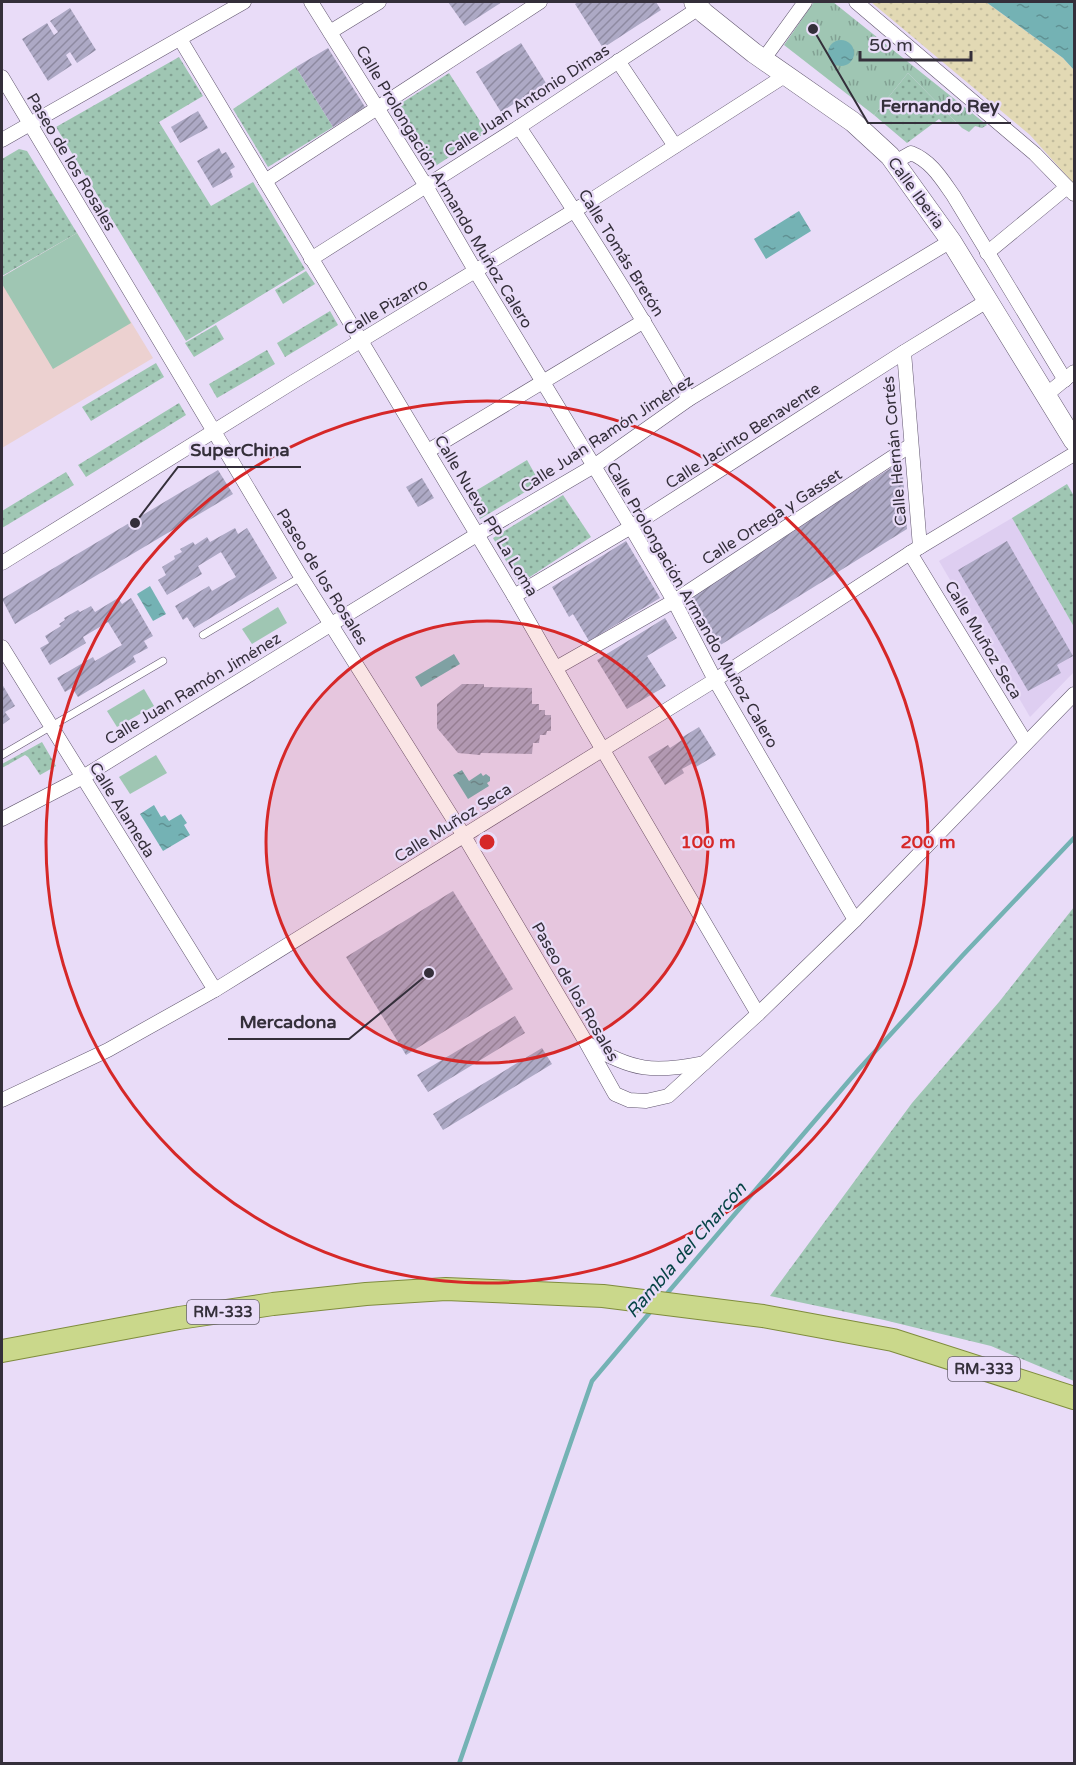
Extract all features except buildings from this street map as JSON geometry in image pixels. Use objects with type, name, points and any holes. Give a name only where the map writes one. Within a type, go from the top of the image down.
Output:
[{"type":"main road","name":"Calle Iberia","points":[[703,6],[763,60],[852,122],[895,162],[951,241],[1074,441]]},
{"type":"main road","name":"RM-333","points":[[2,1352],[179,1318],[273,1304],[366,1294],[446,1289],[603,1296],[763,1316],[893,1340],[1074,1398]]},
{"type":"street","points":[[2,140],[244,2]]},
{"type":"street","name":"Calle Prolongación Armando Muñoz Calero","points":[[311,2],[426,186],[631,527],[674,601],[715,680],[855,920]]},
{"type":"street","points":[[330,32],[379,2]]},
{"type":"street","points":[[265,181],[540,2]]},
{"type":"street","points":[[763,60],[805,2]]},
{"type":"street","points":[[856,2],[1035,153],[1071,191],[987,253]]},
{"type":"street","name":"Calle Juan Antonio Dimas","points":[[311,260],[703,6]]},
{"type":"street","name":"Calle Nueva PP La Loma","points":[[180,39],[478,534],[758,1014]]},
{"type":"street","points":[[618,61],[675,146]]},
{"type":"street","name":"Calle Pizarro","points":[[2,563],[476,272],[786,75]]},
{"type":"street","name":"Paseo de los Rosales","points":[[2,77],[301,577],[464,836],[615,1094],[629,1100],[661,1099],[668,1096],[706,1062]]},
{"type":"street","name":"Calle Tomás Bretón","points":[[519,127],[575,210],[689,399]]},
{"type":"street","points":[[895,162],[911,153],[924,158],[953,195],[987,253],[1070,376],[1046,395]]},
{"type":"street","name":"Calle Juan Ramón Jiménez","points":[[2,819],[82,777],[478,534],[594,466],[689,399],[951,241]]},
{"type":"street","name":"Calle Jacinto Benavente","points":[[514,596],[631,527],[903,352],[987,301]]},
{"type":"street","points":[[428,451],[644,321]]},
{"type":"street","name":"Calle Hernán Cortés","points":[[903,352],[912,444],[915,550]]},
{"type":"street","name":"Calle Ortega y Gasset","points":[[556,668],[674,601],[912,444]]},
{"type":"street","name":"Calle Muñoz Seca","points":[[2,1100],[108,1050],[216,990],[715,680],[915,550],[1074,454]]},
{"type":"street","name":"Calle Muñoz Seca","points":[[915,550],[1026,743]]},
{"type":"street","name":"Calle Alameda","points":[[2,647],[216,990]]},
{"type":"street","points":[[587,1044],[608,1057],[647,1069],[668,1070],[706,1062],[855,920],[1074,694]]},
{"type":"lane","points":[[203,635],[301,577]]},
{"type":"lane","points":[[2,755],[163,661]]},
{"type":"shaded area","points":[[77,233],[153,358],[2,448],[2,277]]},
{"type":"shaded area","points":[[1012,518],[1074,627],[1074,672],[1030,717],[939,561]]},
{"type":"green space","points":[[814,2],[833,2],[987,125],[982,128],[975,126],[969,132],[962,128],[908,73],[874,115],[784,45]]},
{"type":"green space","points":[[179,57],[203,96],[159,122],[211,206],[253,182],[305,269],[186,341],[56,127]]},
{"type":"green space","points":[[296,67],[333,127],[268,167],[233,109]]},
{"type":"green space","points":[[449,73],[487,132],[431,169],[392,109]]},
{"type":"green space","points":[[908,73],[957,123],[943,123],[939,119],[907,143],[874,115]]},
{"type":"green space","points":[[19,149],[27,151],[77,233],[2,276],[2,159]]},
{"type":"green space","points":[[77,233],[131,323],[53,369],[2,284],[2,277]]},
{"type":"green space","points":[[306,271],[315,284],[283,304],[275,290]]},
{"type":"green space","points":[[330,311],[338,325],[285,357],[277,343]]},
{"type":"green space","points":[[216,325],[224,339],[194,357],[185,343]]},
{"type":"green space","points":[[267,350],[275,364],[217,398],[209,384]]},
{"type":"green space","points":[[156,363],[164,377],[91,421],[82,407]]},
{"type":"green space","points":[[179,403],[186,415],[86,477],[78,465]]},
{"type":"green space","points":[[527,460],[540,483],[480,519],[467,496]]},
{"type":"green space","points":[[66,472],[74,485],[2,528],[2,511]]},
{"type":"green space","points":[[1067,484],[1074,496],[1074,627],[1012,518]]},
{"type":"green space","points":[[563,495],[591,537],[519,584],[493,538]]},
{"type":"green space","points":[[278,607],[287,623],[252,644],[242,629]]},
{"type":"green space","points":[[144,689],[154,706],[117,727],[107,711]]},
{"type":"green space","points":[[42,742],[56,766],[40,775],[25,755],[2,768],[2,764]]},
{"type":"green space","points":[[156,755],[167,773],[130,794],[119,777]]},
{"type":"green space","points":[[1074,907],[1074,1381],[991,1346],[770,1296],[912,1103],[999,1002]]},
{"type":"sand","points":[[871,2],[986,2],[1063,58],[1074,70],[1074,184],[1030,135]]},
{"type":"water","points":[[986,2],[1074,2],[1074,70],[1063,58]]},
{"type":"water","points":[[841,40],[850,44],[854,53],[850,62],[841,66],[832,62],[828,53],[832,44]]},
{"type":"water","points":[[799,211],[811,231],[766,259],[754,239]]},
{"type":"water","points":[[150,586],[166,614],[153,621],[137,594]]},
{"type":"water","points":[[454,654],[460,664],[421,687],[415,677]]},
{"type":"water","points":[[462,770],[469,781],[481,773],[483,776],[486,774],[490,777],[487,783],[489,786],[468,799],[453,775]]},
{"type":"water","points":[[154,805],[161,817],[165,815],[169,821],[181,814],[187,823],[184,825],[190,835],[163,851],[140,814]]},
{"type":"waterway","name":"Rambla del Charcón","points":[[664,1297],[859,1069],[1074,838]]},
{"type":"waterway","name":"Rambla del Charcón","points":[[459,1764],[592,1381],[652,1310]]},
{"type":"place","name":"Fernando Rey","points":[[813,29]]},
{"type":"place","name":"SuperChina","points":[[135,523]]},
{"type":"place","name":"Mercadona","points":[[429,973]]}]
